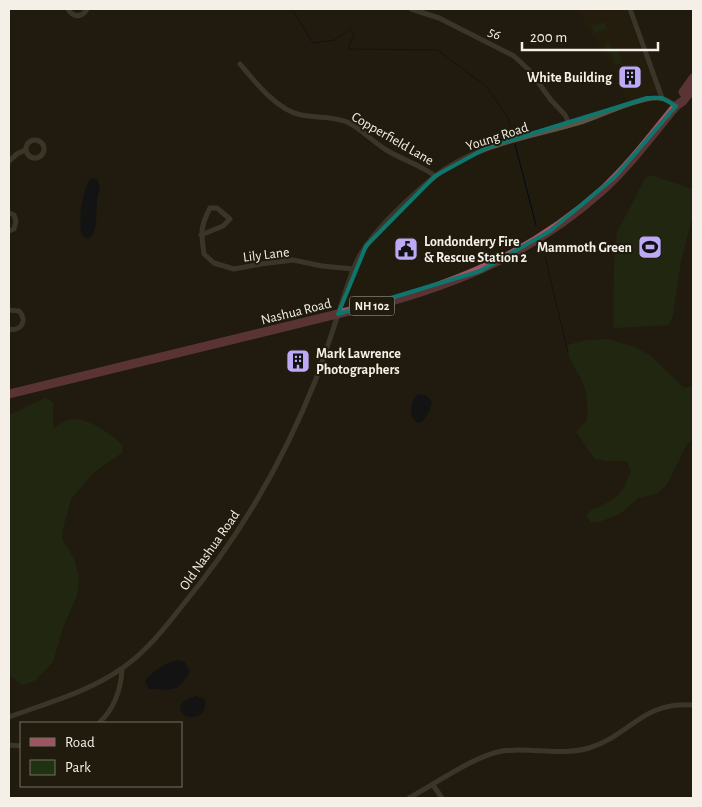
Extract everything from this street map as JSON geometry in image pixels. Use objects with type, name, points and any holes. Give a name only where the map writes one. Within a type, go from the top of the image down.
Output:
[{"type":"main road","name":"Nashua Road","points":[[676,106],[679,98],[693,78]]},
{"type":"main road","name":"Nashua Road","points":[[9,394],[338,314],[440,287],[490,266],[541,237],[585,205],[633,157],[693,88]]},
{"type":"street","points":[[68,9],[70,13],[76,16],[83,14],[87,9]]},
{"type":"street","name":"56","points":[[411,9],[439,18],[514,56],[530,70],[570,126]]},
{"type":"street","points":[[630,9],[662,98],[676,106]]},
{"type":"street","name":"Copperfield Lane","points":[[240,64],[286,110],[302,115],[348,123],[387,150],[436,176]]},
{"type":"street","name":"Young Road","points":[[338,314],[353,269],[366,246],[379,230],[436,176],[459,160],[483,149],[570,126],[647,98],[662,98]]},
{"type":"street","points":[[9,161],[25,150]]},
{"type":"street","points":[[210,208],[218,208],[230,219],[223,226],[201,235],[202,223],[210,208]]},
{"type":"street","points":[[9,213],[14,215],[16,221],[14,228],[9,231]]},
{"type":"street","name":"Lily Lane","points":[[201,235],[204,254],[214,263],[234,269],[293,260],[322,266],[353,269]]},
{"type":"street","points":[[9,310],[19,311],[23,318],[19,328],[9,329]]},
{"type":"street","name":"Old Nashua Road","points":[[9,717],[88,688],[122,669],[152,642],[194,592],[213,568],[261,495],[281,458],[322,363],[338,314]]},
{"type":"street","points":[[100,722],[106,716],[119,690],[122,669]]},
{"type":"street","points":[[410,798],[470,764],[496,752],[518,750],[570,751],[588,748],[606,741],[655,710],[671,705],[693,705]]},
{"type":"street","points":[[433,785],[442,798]]},
{"type":"highlighted area","points":[[647,98],[662,98],[676,106],[615,177],[550,231],[480,271],[338,314],[366,246],[435,176],[488,147]]},
{"type":"shaded area","points":[[577,9],[626,9],[656,92],[627,102],[612,66]]},
{"type":"green space","points":[[604,22],[607,29],[594,33],[592,26]]},
{"type":"green space","points":[[610,42],[612,51],[617,49],[622,63],[616,65],[610,52],[608,53],[604,45]]},
{"type":"green space","name":"Mammoth Green","points":[[650,175],[693,189],[693,215],[681,261],[673,315],[669,325],[616,328],[613,327],[614,266],[617,232],[645,179]]},
{"type":"green space","points":[[608,339],[635,347],[651,356],[684,388],[693,386],[693,439],[687,444],[666,486],[656,494],[638,498],[620,514],[591,523],[586,515],[618,495],[631,471],[627,461],[595,459],[576,432],[587,420],[587,400],[584,386],[571,361],[567,345],[587,340]]},
{"type":"green space","points":[[45,398],[53,402],[53,428],[64,421],[72,419],[86,421],[112,436],[123,445],[122,453],[94,472],[71,499],[62,539],[74,558],[79,578],[77,596],[64,625],[53,662],[35,681],[22,685],[9,675],[9,415]]},
{"type":"water","points":[[91,178],[97,179],[100,187],[97,199],[96,224],[93,235],[87,239],[81,234],[80,220],[83,198]]},
{"type":"water","points":[[418,394],[427,396],[432,402],[429,412],[422,422],[417,423],[412,416],[411,408],[413,400]]},
{"type":"water","points":[[179,660],[185,662],[190,672],[181,684],[173,689],[149,689],[145,681],[152,674],[165,665]]},
{"type":"water","points":[[196,696],[205,699],[205,709],[198,716],[187,716],[181,711],[180,706],[184,701]]},
{"type":"waterway","points":[[292,9],[313,43],[335,40],[350,29],[354,34],[348,49],[437,50],[486,86],[508,118],[513,137]]},
{"type":"waterway","points":[[515,144],[536,225]]},
{"type":"waterway","points":[[545,257],[568,352]]},
{"type":"place","name":"White Building","points":[[630,77]]},
{"type":"place","name":"Mammoth Green","points":[[650,247]]},
{"type":"place","name":"Londonderry Fire & Rescue Station 2","points":[[406,249]]},
{"type":"place","name":"Mark Lawrence Photographers","points":[[298,361]]}]
